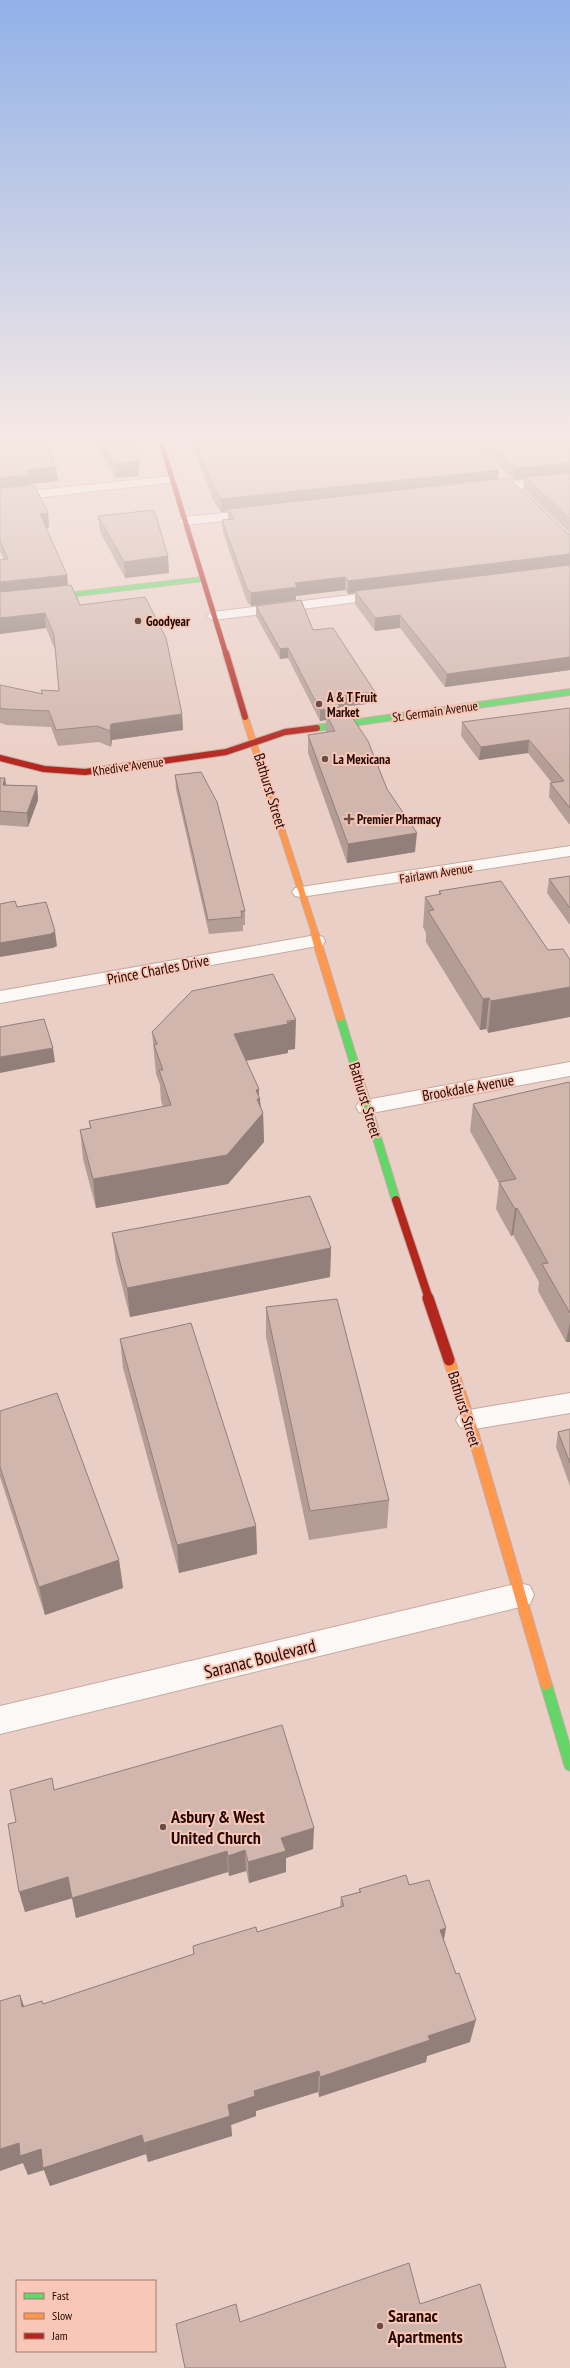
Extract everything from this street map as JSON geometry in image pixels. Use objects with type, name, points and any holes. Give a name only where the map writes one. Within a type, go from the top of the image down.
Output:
[{"type":"main road","name":"Bathurst Street","points":[[192,547],[302,892],[366,1107],[469,1420],[570,1765]]},
{"type":"main road","points":[[0,603],[202,579]]},
{"type":"main road","name":"St. Germain Avenue","points":[[255,743],[285,732],[570,692]]},
{"type":"main road","name":"Khedive Avenue","points":[[0,758],[44,769],[85,772],[226,752],[255,743]]},
{"type":"street","points":[[213,616],[398,594]]},
{"type":"street","name":"Fairlawn Avenue","points":[[302,892],[570,851]]},
{"type":"street","name":"Prince Charles Drive","points":[[0,997],[93,982],[316,941]]},
{"type":"street","name":"Brookdale Avenue","points":[[366,1107],[570,1069]]},
{"type":"street","points":[[469,1420],[570,1404]]},
{"type":"street","name":"Saranac Boulevard","points":[[0,1720],[520,1595]]},
{"type":"building","points":[[2,547],[54,547],[67,575],[0,582],[0,560],[8,559]]},
{"type":"building","points":[[115,547],[165,547],[168,556],[124,562]]},
{"type":"building","points":[[232,547],[570,547],[570,554],[348,581],[345,577],[295,583],[297,587],[251,593],[247,589]]},
{"type":"building","points":[[570,565],[570,657],[447,674],[400,615],[375,618],[355,591]]},
{"type":"building","points":[[71,585],[80,605],[145,597],[166,638],[182,714],[111,724],[110,731],[97,726],[56,730],[49,711],[0,708],[0,685],[43,694],[41,690],[59,691],[54,635],[45,613],[0,618],[0,592]]},
{"type":"building","points":[[301,600],[313,630],[333,628],[375,692],[334,697],[340,707],[320,710],[288,648],[280,649],[256,606]]},
{"type":"building","points":[[570,708],[570,808],[550,783],[564,781],[529,740],[481,747],[462,722]]},
{"type":"building","points":[[348,711],[368,741],[387,789],[417,833],[348,844],[308,735],[335,731],[326,714]]},
{"type":"building","points":[[201,772],[217,802],[245,911],[241,911],[242,917],[208,920],[175,775]]},
{"type":"building","points":[[0,778],[5,778],[3,785],[37,786],[27,813],[0,811]]},
{"type":"building","points":[[570,876],[570,908],[549,879]]},
{"type":"building","points":[[501,881],[548,950],[563,949],[570,960],[570,987],[491,1001],[489,998],[483,999],[428,911],[434,910],[425,897],[441,894],[439,891]]},
{"type":"building","points":[[15,901],[17,907],[46,902],[55,931],[51,934],[0,943],[0,904]]},
{"type":"building","points":[[273,974],[296,1020],[287,1021],[288,1024],[234,1034],[259,1089],[256,1090],[260,1099],[257,1099],[263,1113],[227,1155],[93,1179],[80,1130],[91,1128],[89,1121],[171,1105],[159,1070],[163,1070],[154,1045],[157,1044],[152,1032],[192,991]]},
{"type":"building","points":[[44,1019],[53,1048],[0,1057],[0,1027]]},
{"type":"building","points":[[569,1082],[570,1313],[542,1264],[548,1263],[517,1208],[515,1209],[499,1182],[516,1179],[473,1104]]},
{"type":"building","points":[[310,1196],[331,1248],[127,1288],[112,1233]]},
{"type":"building","points":[[337,1299],[389,1500],[310,1511],[266,1307]]},
{"type":"building","points":[[191,1323],[256,1526],[177,1545],[120,1339]]},
{"type":"building","points":[[57,1393],[119,1560],[39,1587],[0,1467],[0,1411]]},
{"type":"building","points":[[570,1429],[570,1463],[558,1432]]},
{"type":"building","name":"Asbury & West United Church","points":[[282,1725],[314,1828],[281,1838],[286,1851],[248,1862],[245,1850],[228,1856],[227,1851],[72,1898],[68,1877],[19,1892],[8,1824],[16,1822],[10,1790],[52,1778],[54,1790]]},
{"type":"building","points":[[406,1875],[409,1885],[429,1880],[446,1928],[440,1930],[456,1974],[459,1973],[476,2020],[428,2036],[430,2040],[320,2077],[319,2071],[254,2091],[255,2096],[228,2105],[230,2116],[144,2143],[142,2135],[43,2168],[41,2149],[20,2156],[19,2143],[0,2149],[0,2001],[20,1995],[22,2007],[42,2001],[43,2004],[194,1954],[193,1946],[256,1927],[257,1932],[344,1906],[341,1897],[361,1892],[359,1889]]},
{"type":"building","name":"Saranac Apartments","points":[[409,2263],[420,2304],[480,2284],[506,2368],[185,2368],[176,2324],[236,2304],[240,2322]]},
{"type":"traffic: fast","points":[[0,603],[203,579]]},
{"type":"traffic: fast","points":[[317,728],[570,692]]},
{"type":"traffic: fast","points":[[340,1017],[396,1200]]},
{"type":"traffic: fast","points":[[546,1684],[570,1765]]},
{"type":"traffic: slow","points":[[245,717],[308,910],[340,1017]]},
{"type":"traffic: slow","points":[[449,1360],[469,1420],[546,1684]]},
{"type":"traffic: jam","points":[[193,547],[245,717]]},
{"type":"traffic: jam","points":[[0,758],[44,769],[85,772],[226,752],[285,732],[317,728]]},
{"type":"traffic: jam","points":[[396,1200],[449,1360]]},
{"type":"place","name":"Goodyear","points":[[138,621]]},
{"type":"place","name":"A & T Fruit Market","points":[[319,704]]},
{"type":"place","name":"La Mexicana","points":[[325,759]]},
{"type":"place","name":"Premier Pharmacy","points":[[349,819]]},
{"type":"place","name":"Asbury & West United Church","points":[[163,1827]]},
{"type":"place","name":"Saranac Apartments","points":[[380,2326]]}]
